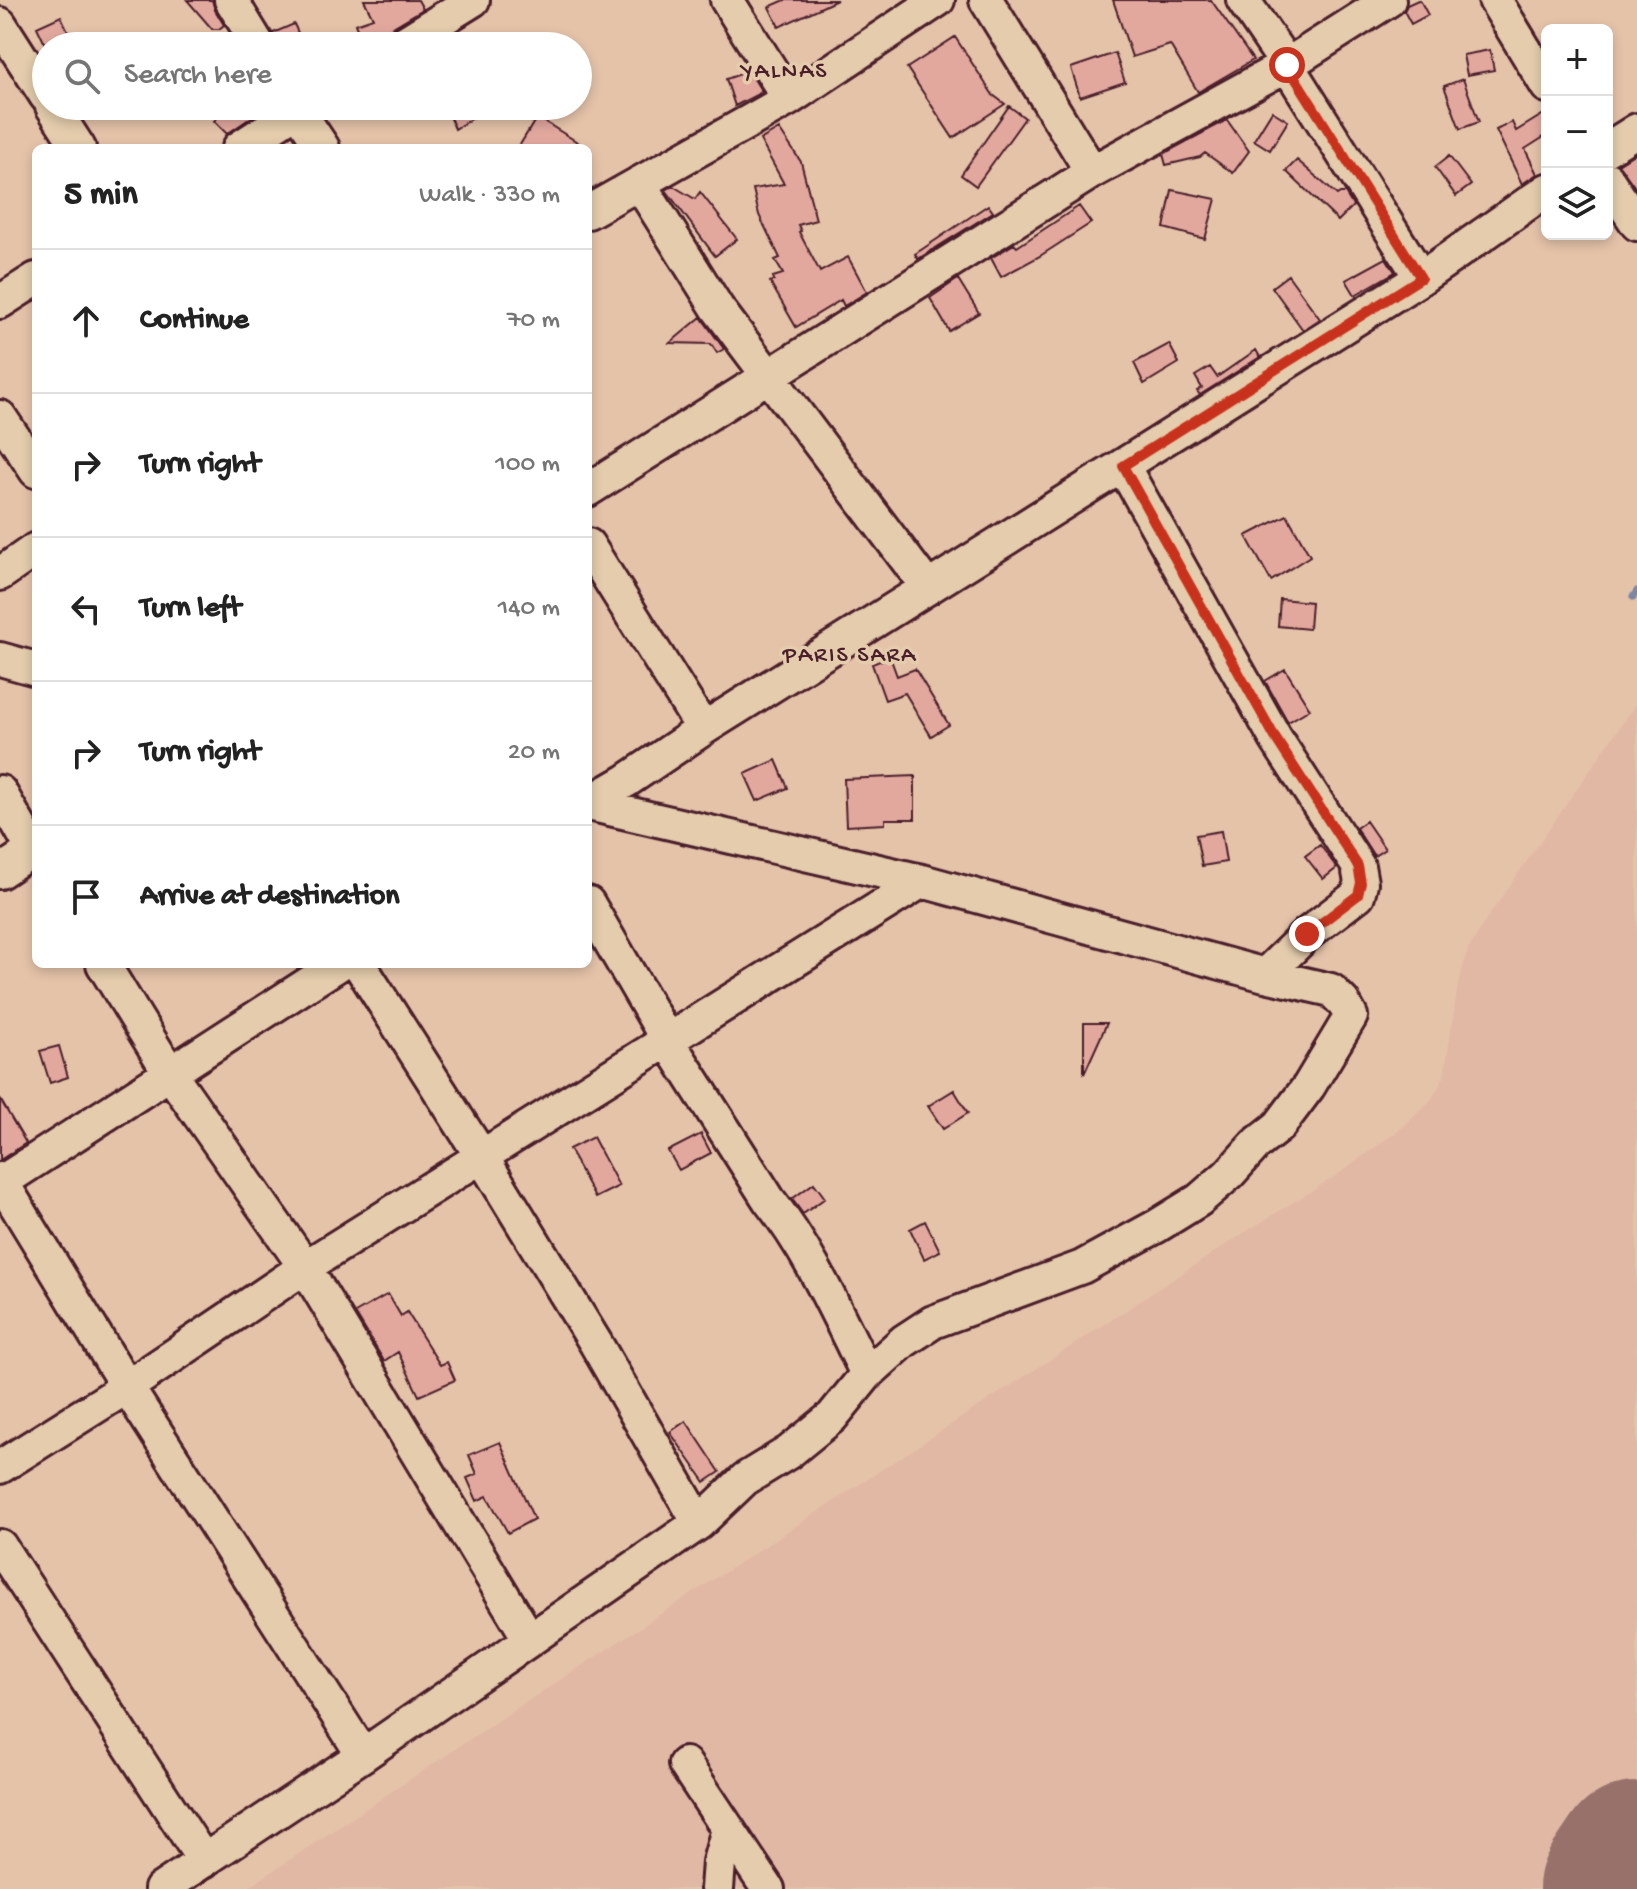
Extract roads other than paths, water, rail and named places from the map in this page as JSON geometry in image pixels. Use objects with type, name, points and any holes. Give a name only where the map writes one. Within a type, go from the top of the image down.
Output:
[{"type":"street","points":[[0,7],[12,0]]},
{"type":"street","points":[[231,0],[250,32]]},
{"type":"street","points":[[422,32],[473,0]]},
{"type":"street","points":[[727,0],[789,99]]},
{"type":"street","points":[[592,210],[789,99],[938,0]]},
{"type":"street","points":[[986,0],[1092,172]]},
{"type":"street","points":[[1243,0],[1421,278]]},
{"type":"street","points":[[592,487],[1092,172],[1287,65],[1389,0]]},
{"type":"street","points":[[1495,0],[1541,76]]},
{"type":"street","points":[[0,24],[32,74]]},
{"type":"street","points":[[61,120],[76,144]]},
{"type":"street","points":[[245,144],[279,120]]},
{"type":"street","points":[[306,120],[321,144]]},
{"type":"street","points":[[1613,145],[1637,130]]},
{"type":"street","points":[[639,183],[718,309],[928,588]]},
{"type":"street","points":[[1613,188],[1637,224]]},
{"type":"street","points":[[592,802],[1421,278],[1541,194]]},
{"type":"street","points":[[0,302],[32,282]]},
{"type":"street","points":[[0,417],[32,465]]},
{"type":"street","points":[[1123,466],[1276,739],[1358,866],[1361,883],[1358,895],[1307,934],[1265,975]]},
{"type":"street","points":[[592,551],[703,729]]},
{"type":"street","points":[[0,574],[32,552]]},
{"type":"street","points":[[0,659],[32,668]]},
{"type":"street","points":[[0,792],[32,846]]},
{"type":"street","points":[[161,1889],[363,1755],[699,1523],[745,1479],[789,1452],[832,1417],[867,1374],[904,1341],[933,1322],[1082,1267],[1199,1200],[1279,1126],[1309,1086],[1351,1016],[1331,990],[1265,975],[922,881],[592,805]]},
{"type":"street","points":[[0,872],[32,853]]},
{"type":"street","points":[[0,1467],[127,1387],[305,1267],[922,881]]},
{"type":"street","points":[[592,910],[668,1041],[812,1263],[867,1374]]},
{"type":"street","points":[[105,968],[170,1073],[305,1267],[530,1640]]},
{"type":"street","points":[[333,968],[1,1181],[127,1387],[363,1755]]},
{"type":"street","points":[[362,968],[595,1342],[699,1523]]},
{"type":"street","points":[[0,1546],[204,1861]]},
{"type":"street","points":[[685,1764],[768,1889]]},
{"type":"street","points":[[717,1889],[719,1862],[728,1829]]},
{"type":"waterway","points":[[1633,597],[1637,591]]},
{"type":"district","name":"YALNAS","points":[[785,72]]},
{"type":"district","name":"PARIS SARA","points":[[850,656]]}]
